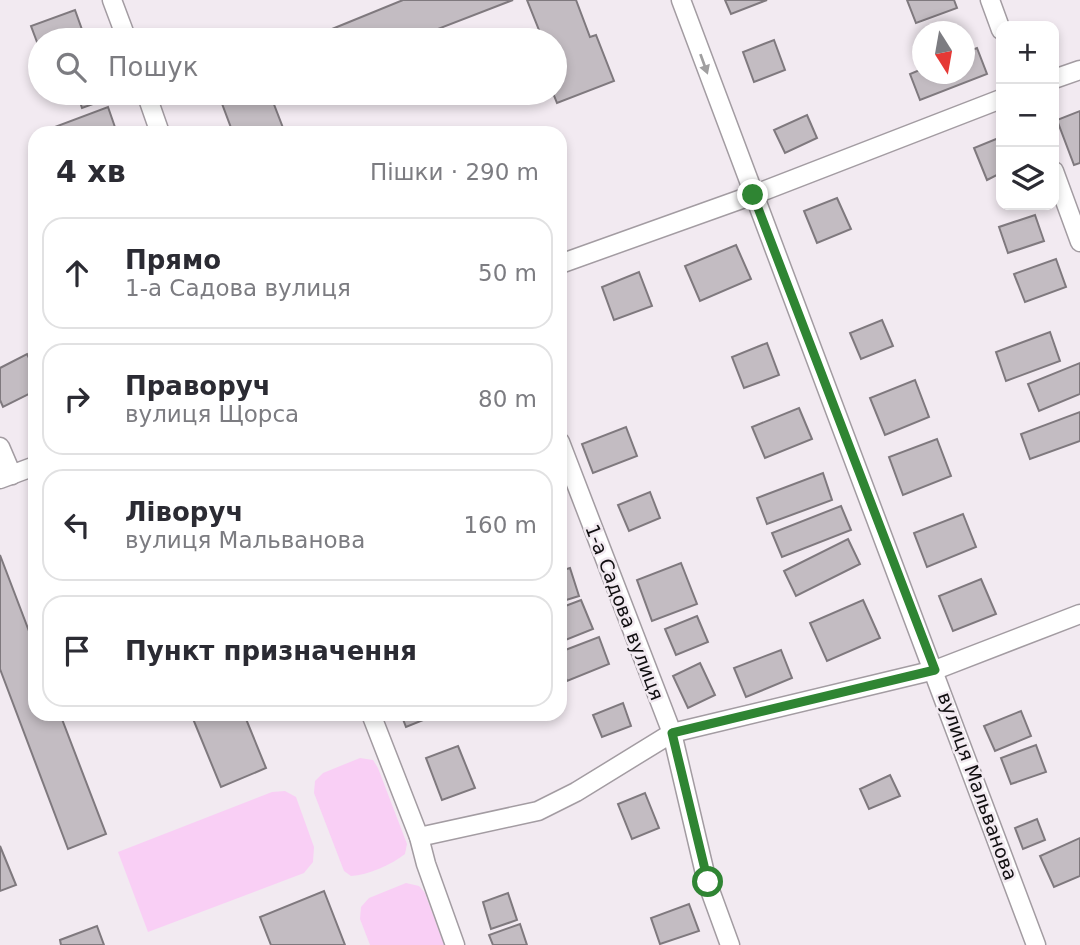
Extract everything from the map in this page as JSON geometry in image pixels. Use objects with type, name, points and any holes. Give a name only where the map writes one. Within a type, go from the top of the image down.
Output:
[{"type":"street","points":[[112,0],[122,28]]},
{"type":"street","name":"вулиця Мальванова","points":[[681,0],[935,670],[1036,945]]},
{"type":"street","points":[[990,0],[998,21]]},
{"type":"street","points":[[1059,77],[1080,70]]},
{"type":"street","points":[[567,261],[753,195],[996,101]]},
{"type":"street","points":[[150,105],[158,126]]},
{"type":"street","points":[[1059,185],[1080,242]]},
{"type":"street","points":[[0,447],[6,477],[28,469]]},
{"type":"street","name":"1-а Садова вулиця","points":[[567,460],[672,733],[708,882],[730,945]]},
{"type":"street","points":[[419,838],[538,811],[576,792],[672,733],[935,670],[1080,614]]},
{"type":"street","points":[[374,721],[419,838],[455,945]]},
{"type":"shaded area","points":[[360,758],[373,760],[378,768],[407,844],[405,854],[393,862],[372,872],[351,876],[344,871],[314,793],[315,781],[323,773]]},
{"type":"shaded area","points":[[285,791],[296,797],[314,847],[313,862],[304,873],[148,932],[118,852],[272,792]]},
{"type":"shaded area","points":[[406,883],[419,886],[425,893],[444,945],[370,945],[360,919],[361,907],[369,898]]},
{"type":"building","points":[[403,0],[513,0],[440,28],[334,28]]},
{"type":"building","points":[[527,0],[576,0],[590,37],[596,35],[614,81],[567,99],[567,28],[538,28]]},
{"type":"building","points":[[725,0],[767,0],[731,14]]},
{"type":"building","points":[[907,0],[954,0],[957,8],[915,21]]},
{"type":"building","points":[[75,10],[81,28],[32,28],[31,26]]},
{"type":"building","points":[[774,40],[785,70],[754,82],[743,52]]},
{"type":"building","points":[[977,48],[987,74],[975,79]]},
{"type":"building","points":[[914,84],[961,84],[920,100]]},
{"type":"building","points":[[222,105],[274,105],[282,126],[230,126]]},
{"type":"building","points":[[108,107],[115,126],[57,126]]},
{"type":"building","points":[[1080,111],[1080,163],[1074,165],[1059,119]]},
{"type":"building","points":[[807,115],[817,138],[785,153],[774,130]]},
{"type":"building","points":[[996,139],[996,176],[987,180],[974,148]]},
{"type":"building","points":[[837,198],[851,229],[817,243],[804,211]]},
{"type":"building","points":[[1035,215],[1044,241],[1008,253],[999,227]]},
{"type":"building","points":[[736,245],[751,279],[700,301],[685,266]]},
{"type":"building","points":[[1056,259],[1066,287],[1025,302],[1014,274]]},
{"type":"building","points":[[639,272],[652,306],[614,320],[602,287]]},
{"type":"building","points":[[882,320],[893,346],[861,359],[850,333]]},
{"type":"building","points":[[1050,332],[1060,361],[1006,381],[996,352]]},
{"type":"building","points":[[767,343],[779,375],[744,388],[732,357]]},
{"type":"building","points":[[27,354],[28,356],[28,394],[3,407],[0,400],[0,368]]},
{"type":"building","points":[[1080,363],[1080,394],[1039,411],[1028,384]]},
{"type":"building","points":[[915,380],[929,417],[885,435],[870,398]]},
{"type":"building","points":[[799,408],[812,439],[765,458],[752,427]]},
{"type":"building","points":[[1080,412],[1080,441],[1030,459],[1021,434]]},
{"type":"building","points":[[626,427],[637,456],[593,473],[582,444]]},
{"type":"building","points":[[937,439],[951,476],[903,495],[889,457]]},
{"type":"building","points":[[823,473],[832,500],[767,524],[757,498]]},
{"type":"building","points":[[650,492],[660,518],[629,531],[618,505]]},
{"type":"building","points":[[841,506],[851,530],[782,557],[772,533]]},
{"type":"building","points":[[963,514],[976,547],[927,567],[914,533]]},
{"type":"building","points":[[848,539],[860,564],[796,596],[784,571]]},
{"type":"building","points":[[0,555],[28,629],[28,721],[63,721],[106,834],[68,849],[0,669]]},
{"type":"building","points":[[681,563],[697,604],[652,621],[637,580]]},
{"type":"building","points":[[570,568],[579,596],[567,600],[567,569]]},
{"type":"building","points":[[981,579],[996,614],[953,631],[939,596]]},
{"type":"building","points":[[581,600],[593,629],[567,639],[567,605]]},
{"type":"building","points":[[863,600],[880,638],[827,661],[810,623]]},
{"type":"building","points":[[697,616],[708,642],[676,655],[665,629]]},
{"type":"building","points":[[599,637],[609,664],[567,681],[567,649]]},
{"type":"building","points":[[781,650],[792,678],[746,697],[734,668]]},
{"type":"building","points":[[700,663],[715,695],[688,708],[673,676]]},
{"type":"building","points":[[623,703],[631,726],[602,737],[593,715]]},
{"type":"building","points":[[1021,711],[1031,736],[995,751],[984,726]]},
{"type":"building","points":[[194,721],[247,721],[266,768],[221,787]]},
{"type":"building","points":[[404,721],[421,721],[406,727]]},
{"type":"building","points":[[1036,745],[1046,772],[1011,784],[1001,758]]},
{"type":"building","points":[[458,746],[475,788],[442,800],[426,758]]},
{"type":"building","points":[[890,775],[900,796],[869,809],[860,789]]},
{"type":"building","points":[[645,793],[659,828],[632,839],[618,804]]},
{"type":"building","points":[[1037,819],[1045,840],[1023,849],[1015,828]]},
{"type":"building","points":[[1080,838],[1080,876],[1054,887],[1040,856]]},
{"type":"building","points":[[0,846],[16,885],[0,891]]},
{"type":"building","points":[[324,891],[345,945],[271,945],[260,917]]},
{"type":"building","points":[[508,893],[517,920],[491,929],[483,902]]},
{"type":"building","points":[[689,904],[699,931],[660,944],[651,918]]},
{"type":"building","points":[[520,924],[527,945],[493,945],[489,935]]},
{"type":"building","points":[[97,926],[104,945],[61,945],[60,940]]},
{"type":"route","points":[[708,882],[672,733],[935,670],[753,195]]}]
